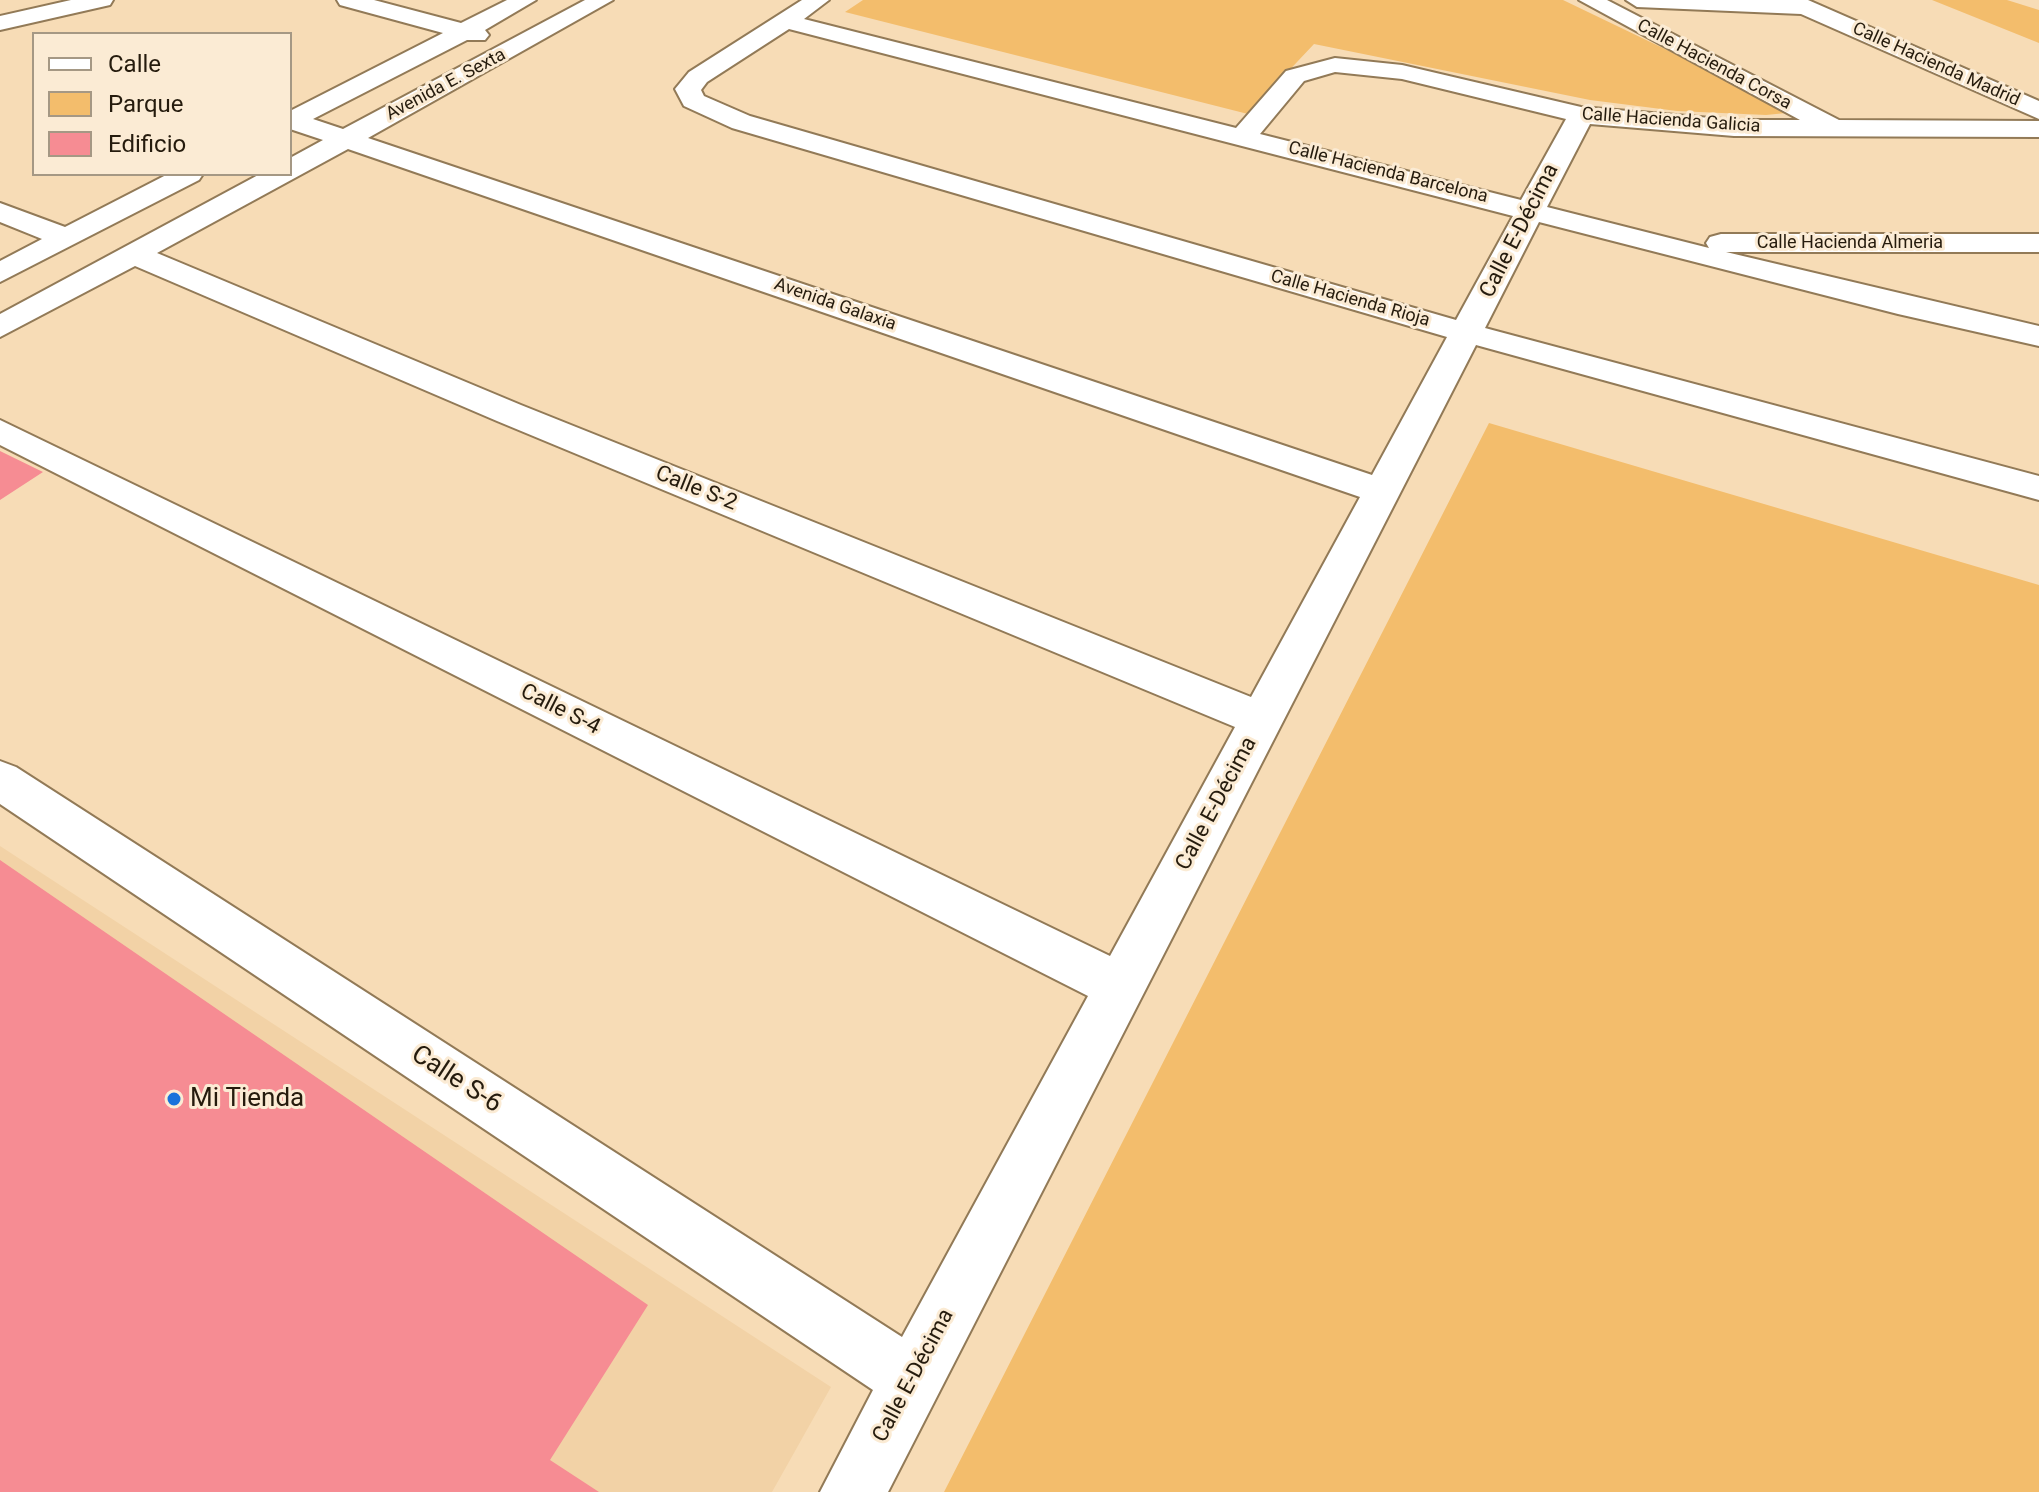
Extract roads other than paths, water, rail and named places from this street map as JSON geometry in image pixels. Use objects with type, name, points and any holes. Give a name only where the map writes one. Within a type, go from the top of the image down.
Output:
[{"type":"street","points":[[0,25],[102,0]]},
{"type":"street","points":[[348,0],[517,47]]},
{"type":"street","name":"Avenida E. Sexta","points":[[292,120],[525,0]]},
{"type":"street","name":"Avenida E. Sexta","points":[[292,168],[602,0]]},
{"type":"street","points":[[784,21],[818,0]]},
{"type":"street","name":"Calle Hacienda Corsa","points":[[1590,0],[1838,130]]},
{"type":"street","points":[[1637,0],[1796,3]]},
{"type":"street","name":"Calle Hacienda Madrid","points":[[1796,3],[2039,111]]},
{"type":"street","name":"Calle Hacienda Rioja","points":[[784,21],[698,77],[688,89],[693,101],[741,122],[1467,333],[2039,488]]},
{"type":"street","name":"Calle Hacienda Barcelona","points":[[784,21],[1898,305],[2039,336]]},
{"type":"street","points":[[0,25],[32,38]]},
{"type":"street","name":"Calle Hacienda Galicia","points":[[1243,137],[1295,76],[1311,69],[1335,65],[1402,72],[1581,115],[1718,127],[2039,129]]},
{"type":"street","name":"Calle E-Décima","points":[[853,1492],[1581,115]]},
{"type":"street","name":"Avenida Galaxia","points":[[292,122],[1380,491]]},
{"type":"street","points":[[0,273],[185,176]]},
{"type":"street","points":[[0,327],[277,176]]},
{"type":"street","points":[[0,212],[66,238]]},
{"type":"street","name":"Calle Hacienda Almeria","points":[[1661,243],[2039,243]]},
{"type":"street","name":"Calle S-2","points":[[133,254],[509,413],[1261,719]]},
{"type":"street","name":"Calle S-4","points":[[0,431],[1121,987]]},
{"type":"street","name":"Calle S-6","points":[[0,780],[912,1379]]},
{"type":"place","name":"Mi Tienda","points":[[174,1099]]}]
